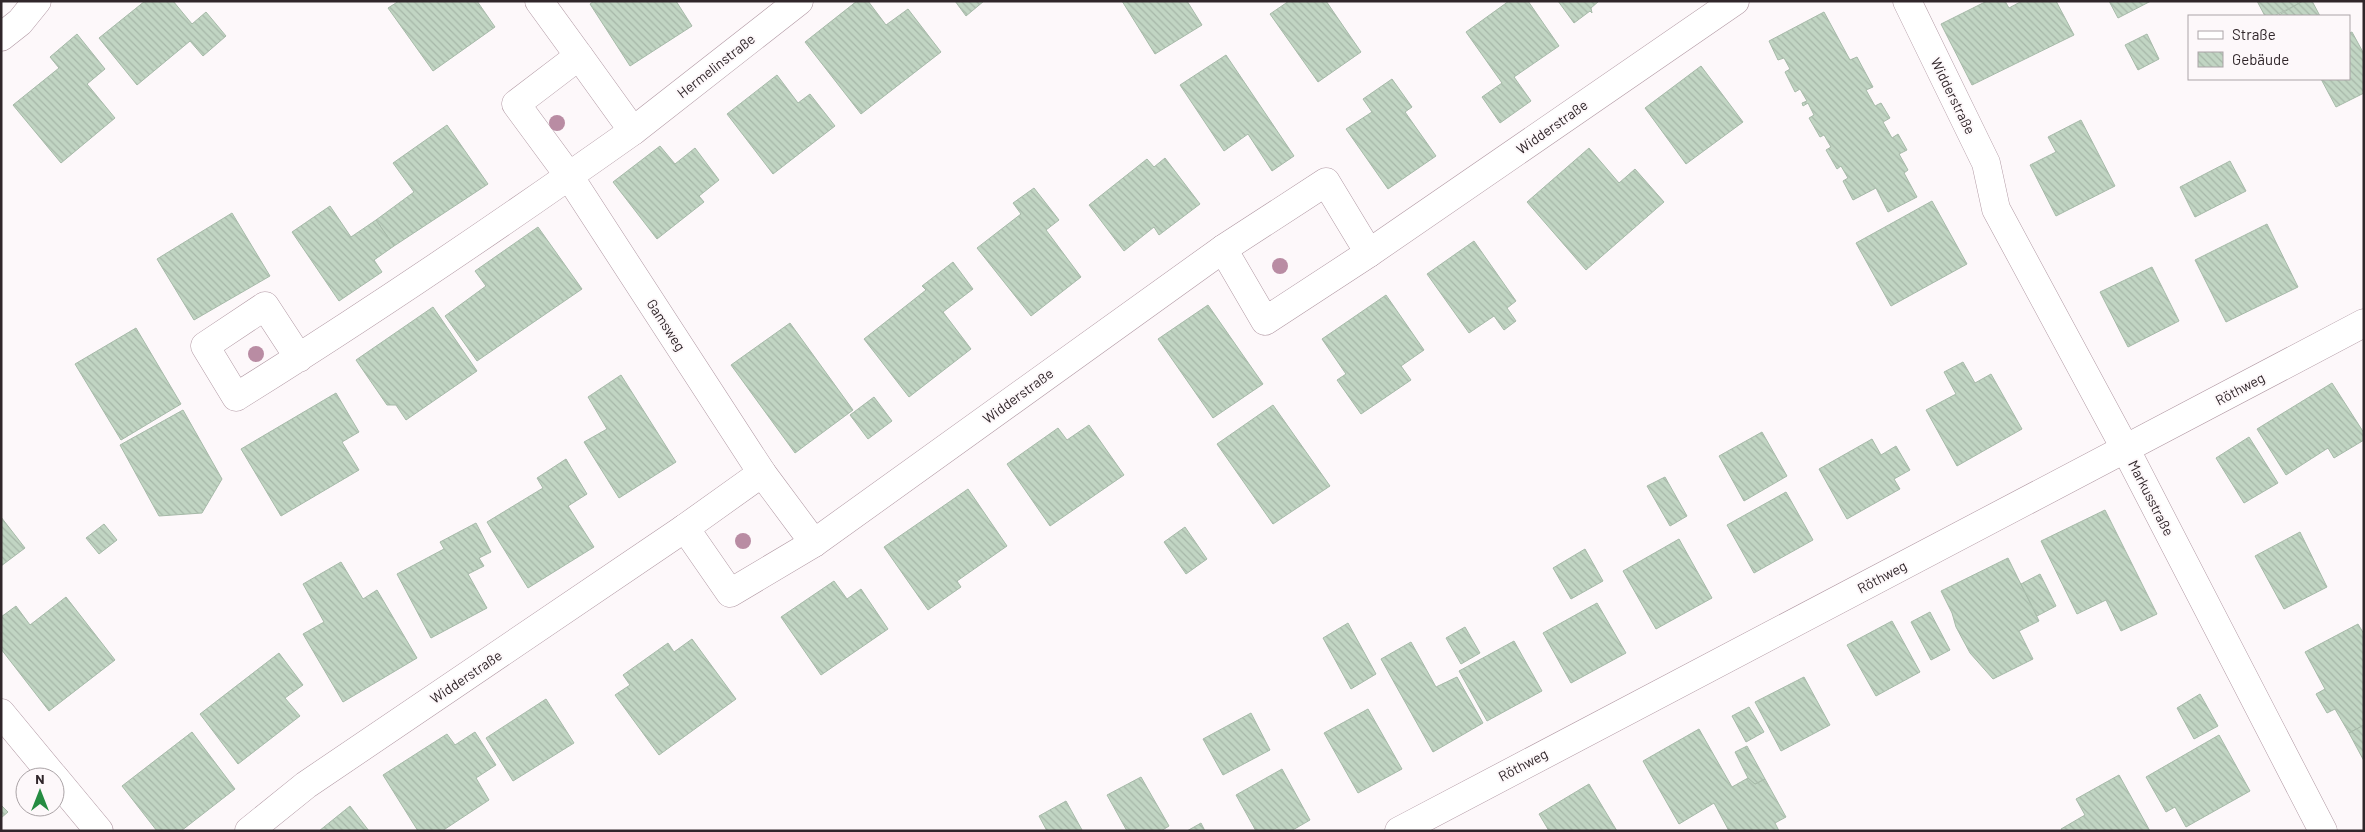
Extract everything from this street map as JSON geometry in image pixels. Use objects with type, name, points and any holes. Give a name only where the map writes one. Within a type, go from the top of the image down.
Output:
[{"type":"street","points":[[1,37],[20,22],[37,1]]},
{"type":"street","points":[[299,358],[633,131],[539,1]]},
{"type":"street","name":"Hermelinstraße","points":[[633,131],[800,1]]},
{"type":"street","name":"Widderstraße","points":[[1223,250],[1265,321],[1368,253],[1735,1]]},
{"type":"street","name":"Widderstraße","points":[[1907,1],[1986,163]]},
{"type":"street","name":"Gamsweg","points":[[579,56],[516,104],[569,176],[762,474]]},
{"type":"street","name":"Markusstraße","points":[[1986,163],[1996,209],[2126,450],[2315,828]]},
{"type":"street","name":"Widderstraße","points":[[685,528],[730,593],[814,543],[1223,250],[1326,182],[1368,253]]},
{"type":"street","name":"Röthweg","points":[[1399,831],[2126,450],[2364,323]]},
{"type":"street","points":[[762,474],[814,543]]},
{"type":"street","name":"Widderstraße","points":[[250,831],[306,785],[762,474]]},
{"type":"street","points":[[1,713],[47,767]]},
{"type":"street","points":[[65,789],[99,831]]},
{"type":"building","points":[[145,1],[173,1],[192,24],[206,12],[226,36],[203,56],[190,41],[137,85],[99,38]]},
{"type":"building","points":[[399,1],[477,1],[495,27],[433,71],[388,8]]},
{"type":"building","points":[[594,1],[676,1],[692,26],[630,66],[590,4]]},
{"type":"building","points":[[857,1],[868,1],[886,25],[908,9],[941,52],[861,114],[805,42]]},
{"type":"building","points":[[955,1],[984,1],[966,16]]},
{"type":"building","points":[[1122,1],[1187,1],[1202,25],[1155,54]]},
{"type":"building","points":[[1289,1],[1326,1],[1361,52],[1318,82],[1270,14]]},
{"type":"building","points":[[1509,1],[1528,1],[1559,46],[1514,77],[1531,101],[1500,123],[1482,97],[1502,83],[1466,32]]},
{"type":"building","points":[[1558,1],[1599,1],[1591,8],[1592,13],[1590,11],[1574,23]]},
{"type":"building","points":[[1987,1],[2005,1],[2009,8],[2022,1],[2056,1],[2074,35],[1972,85],[1941,24]]},
{"type":"building","points":[[2109,1],[2151,1],[2118,18]]},
{"type":"building","points":[[2257,1],[2299,1],[2300,3],[2276,15],[2264,15]]},
{"type":"building","points":[[2303,1],[2312,1],[2319,15],[2279,15]]},
{"type":"building","points":[[1824,12],[1850,60],[1857,57],[1873,87],[1866,90],[1875,106],[1881,103],[1890,118],[1883,122],[1892,138],[1898,134],[1907,150],[1899,154],[1908,170],[1904,173],[1917,197],[1888,212],[1876,188],[1853,200],[1843,181],[1848,178],[1841,166],[1837,169],[1826,150],[1831,147],[1824,135],[1820,137],[1809,118],[1814,115],[1808,103],[1803,106],[1802,103],[1807,101],[1800,89],[1795,92],[1785,72],[1790,69],[1784,58],[1778,60],[1769,41]]},
{"type":"building","points":[[2352,32],[2364,54],[2364,93],[2336,107],[2322,80],[2350,80],[2350,33]]},
{"type":"building","points":[[77,34],[105,69],[87,84],[115,118],[61,163],[13,105],[59,68],[50,57]]},
{"type":"building","points":[[2147,34],[2159,59],[2138,70],[2125,45]]},
{"type":"building","points":[[1226,55],[1294,156],[1272,171],[1248,134],[1224,151],[1180,85]]},
{"type":"building","points":[[1701,66],[1743,122],[1686,164],[1645,108]]},
{"type":"building","points":[[777,75],[798,103],[810,94],[835,126],[773,174],[727,114]]},
{"type":"building","points":[[1392,79],[1412,107],[1405,112],[1436,156],[1388,189],[1346,129],[1372,112],[1363,99]]},
{"type":"building","points":[[2081,120],[2115,186],[2056,216],[2030,165],[2056,152],[2048,137]]},
{"type":"building","points":[[447,125],[488,184],[394,246],[376,220],[414,192],[393,163]]},
{"type":"building","points":[[660,146],[675,164],[695,148],[719,180],[699,196],[704,202],[657,239],[613,182]]},
{"type":"building","points":[[1589,148],[1619,183],[1635,169],[1664,202],[1586,270],[1527,202]]},
{"type":"building","points":[[1165,158],[1200,204],[1159,235],[1154,227],[1124,251],[1089,205],[1147,159],[1154,167]]},
{"type":"building","points":[[2230,161],[2246,191],[2195,217],[2180,187]]},
{"type":"building","points":[[1034,188],[1059,220],[1046,230],[1081,277],[1031,316],[977,248],[1021,214],[1013,203]]},
{"type":"building","points":[[1932,201],[1967,264],[1891,306],[1856,243]]},
{"type":"building","points":[[330,206],[351,237],[376,220],[394,246],[374,260],[382,272],[339,301],[292,232]]},
{"type":"building","points":[[232,213],[270,276],[194,320],[157,259]]},
{"type":"building","points":[[2267,224],[2298,287],[2226,322],[2195,260]]},
{"type":"building","points":[[538,227],[582,289],[477,361],[445,316],[486,286],[475,271]]},
{"type":"building","points":[[1474,241],[1516,301],[1507,308],[1516,321],[1504,330],[1494,316],[1469,333],[1427,274]]},
{"type":"building","points":[[953,262],[973,289],[943,312],[971,349],[909,397],[864,339],[926,290],[922,286]]},
{"type":"building","points":[[2152,267],[2179,321],[2128,347],[2100,292]]},
{"type":"building","points":[[1386,295],[1424,350],[1401,366],[1411,380],[1361,414],[1337,380],[1346,374],[1322,339]]},
{"type":"building","points":[[1208,305],[1263,384],[1213,418],[1158,339]]},
{"type":"building","points":[[433,307],[477,371],[406,420],[396,405],[387,405],[356,360]]},
{"type":"building","points":[[790,323],[853,410],[795,453],[731,365]]},
{"type":"building","points":[[136,328],[181,404],[121,440],[75,364]]},
{"type":"building","points":[[1963,362],[1975,383],[1991,374],[2022,429],[1957,466],[1926,410],[1956,394],[1944,372]]},
{"type":"building","points":[[621,375],[676,462],[619,498],[584,442],[607,429],[588,397]]},
{"type":"building","points":[[2332,383],[2364,433],[2364,440],[2334,458],[2328,448],[2286,475],[2257,429]]},
{"type":"building","points":[[336,393],[359,432],[342,442],[359,470],[281,516],[241,449]]},
{"type":"building","points":[[874,397],[892,421],[868,439],[850,415]]},
{"type":"building","points":[[1273,405],[1330,486],[1273,524],[1217,444]]},
{"type":"building","points":[[183,410],[222,479],[202,513],[159,516],[120,445]]},
{"type":"building","points":[[1089,425],[1124,475],[1050,526],[1007,464],[1058,428],[1067,440]]},
{"type":"building","points":[[1762,432],[1787,476],[1744,501],[1719,456]]},
{"type":"building","points":[[2249,437],[2278,483],[2244,503],[2216,458]]},
{"type":"building","points":[[1872,439],[1881,455],[1896,446],[1910,470],[1894,479],[1900,489],[1847,519],[1819,469]]},
{"type":"building","points":[[566,459],[587,494],[568,506],[594,547],[528,588],[487,522],[543,488],[537,478]]},
{"type":"building","points":[[1665,477],[1687,516],[1670,526],[1647,486]]},
{"type":"building","points":[[968,489],[1007,546],[957,581],[961,587],[928,610],[884,547]]},
{"type":"building","points":[[1786,492],[1813,540],[1754,573],[1727,525]]},
{"type":"building","points":[[2105,510],[2157,614],[2121,631],[2106,600],[2077,614],[2041,541]]},
{"type":"building","points":[[1,517],[25,548],[1,566]]},
{"type":"building","points":[[476,523],[491,552],[479,558],[484,566],[468,574],[487,608],[431,638],[397,574],[444,549],[440,542]]},
{"type":"building","points":[[104,524],[117,540],[99,554],[86,538]]},
{"type":"building","points":[[1185,527],[1207,559],[1186,574],[1164,542]]},
{"type":"building","points":[[2300,532],[2327,587],[2284,609],[2255,556]]},
{"type":"building","points":[[1679,539],[1712,598],[1656,629],[1623,571]]},
{"type":"building","points":[[1585,549],[1603,581],[1571,599],[1553,568]]},
{"type":"building","points":[[2008,558],[2039,621],[2019,631],[2033,659],[1993,679],[1970,653],[1956,627],[1952,613],[1941,591]]},
{"type":"building","points":[[341,562],[363,599],[377,590],[417,658],[343,702],[303,634],[324,622],[303,584]]},
{"type":"building","points":[[2040,574],[2056,606],[2037,616],[2021,584]]},
{"type":"building","points":[[834,581],[847,599],[861,589],[888,629],[821,675],[781,617]]},
{"type":"building","points":[[66,597],[115,660],[49,711],[1,649],[1,617],[16,606],[30,625]]},
{"type":"building","points":[[1597,603],[1626,653],[1571,683],[1543,633]]},
{"type":"building","points":[[1930,612],[1950,650],[1931,660],[1911,622]]},
{"type":"building","points":[[1892,621],[1920,672],[1876,696],[1847,645]]},
{"type":"building","points":[[1348,623],[1376,674],[1351,689],[1323,638]]},
{"type":"building","points":[[2358,624],[2364,634],[2364,725],[2349,733],[2335,709],[2327,713],[2316,694],[2325,689],[2305,652]]},
{"type":"building","points":[[1465,627],[1480,653],[1461,664],[1446,638]]},
{"type":"building","points":[[692,639],[736,699],[659,755],[615,695],[630,685],[623,675],[668,643],[674,652]]},
{"type":"building","points":[[1514,641],[1542,691],[1487,721],[1459,671]]},
{"type":"building","points":[[1411,642],[1436,687],[1457,677],[1483,723],[1433,752],[1381,659]]},
{"type":"building","points":[[279,653],[303,685],[285,698],[300,716],[238,764],[200,714]]},
{"type":"building","points":[[1804,677],[1830,725],[1781,751],[1755,702]]},
{"type":"building","points":[[2200,694],[2218,726],[2194,739],[2177,708]]},
{"type":"building","points":[[546,699],[574,743],[513,781],[486,738]]},
{"type":"building","points":[[1749,707],[1764,732],[1746,742],[1732,716]]},
{"type":"building","points":[[1368,709],[1402,769],[1358,793],[1324,733]]},
{"type":"building","points":[[1251,713],[1270,750],[1223,775],[1203,739]]},
{"type":"building","points":[[2364,725],[2364,761],[2349,733]]},
{"type":"building","points":[[1699,729],[1732,787],[1748,778],[1755,784],[1765,779],[1786,817],[1775,823],[1779,831],[1729,831],[1714,803],[1679,824],[1643,761]]},
{"type":"building","points":[[192,732],[235,789],[181,831],[157,831],[122,786]]},
{"type":"building","points":[[475,732],[496,765],[476,778],[489,800],[442,831],[418,831],[383,775],[447,734],[455,745]]},
{"type":"building","points":[[2219,735],[2250,791],[2186,827],[2175,807],[2166,812],[2146,777]]},
{"type":"building","points":[[1747,746],[1765,779],[1755,784],[1748,778],[1735,752]]},
{"type":"building","points":[[1282,769],[1310,820],[1291,831],[1256,831],[1236,795]]},
{"type":"building","points":[[2119,775],[2150,831],[2062,831],[2061,829],[2085,815],[2076,799]]},
{"type":"building","points":[[1141,777],[1169,826],[1161,831],[1127,831],[1107,795]]},
{"type":"building","points":[[1589,784],[1617,831],[1549,831],[1539,814]]},
{"type":"building","points":[[1066,801],[1082,830],[1047,831],[1039,816]]},
{"type":"building","points":[[1,805],[8,812],[1,818]]},
{"type":"building","points":[[350,806],[369,831],[319,831]]},
{"type":"building","points":[[1201,823],[1205,831],[1187,831]]}]
